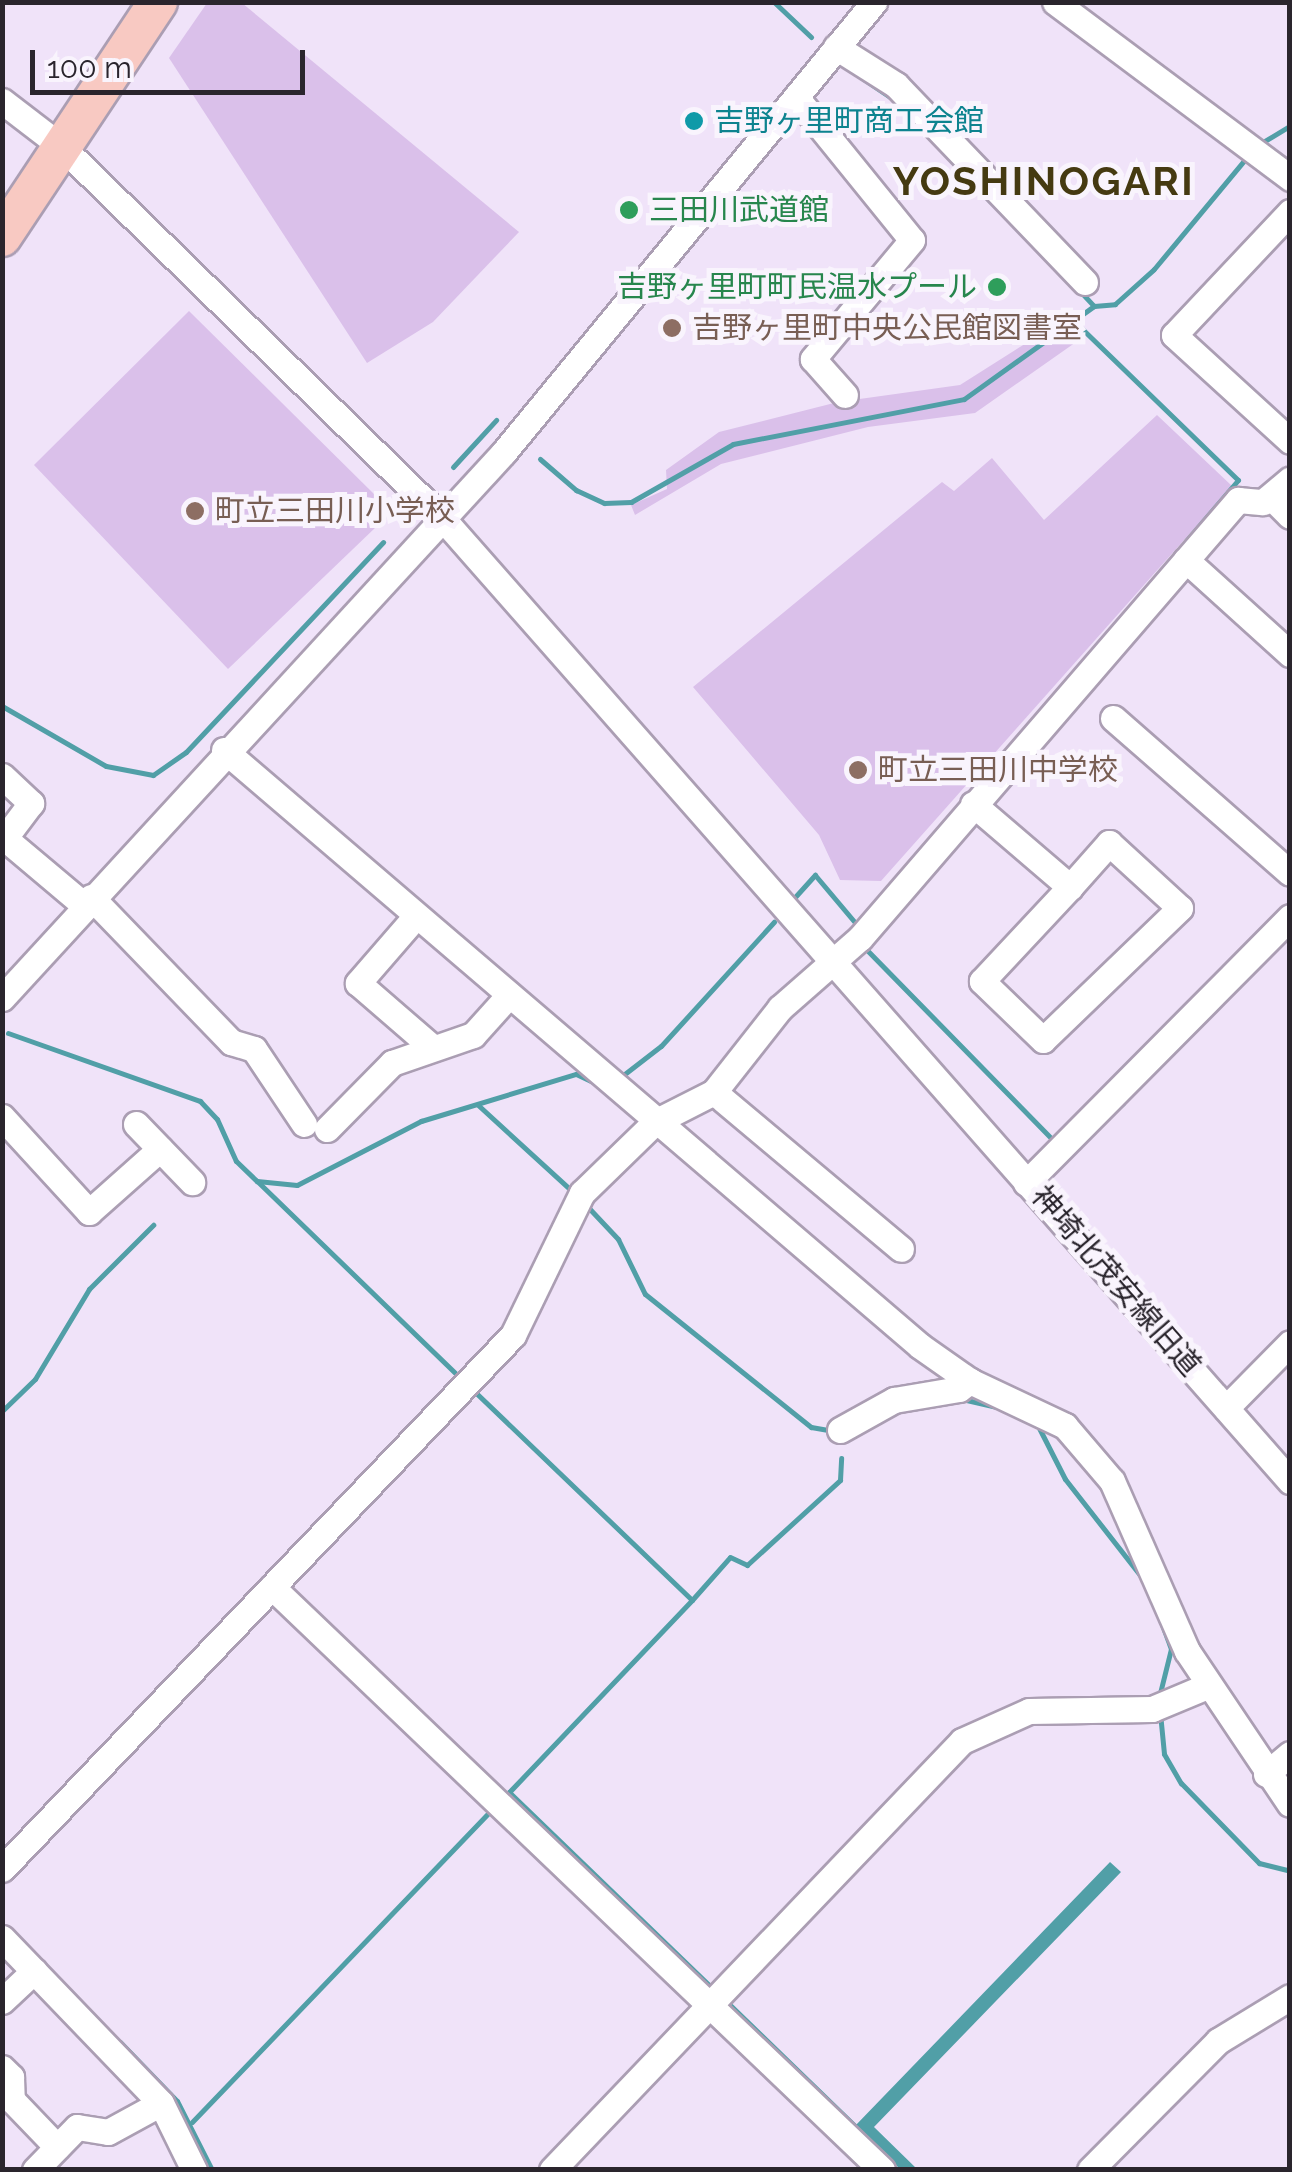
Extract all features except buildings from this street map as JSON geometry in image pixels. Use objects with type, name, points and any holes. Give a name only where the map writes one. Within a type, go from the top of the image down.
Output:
[{"type":"highway","points":[[2,237],[158,2]]},
{"type":"street","points":[[3,995],[224,750],[443,519],[874,2]]},
{"type":"street","points":[[1054,2],[1290,178]]},
{"type":"street","points":[[836,47],[896,85],[1084,282]]},
{"type":"street","points":[[796,97],[912,240],[813,360],[845,395]]},
{"type":"street","points":[[2,101],[62,147],[443,519],[1026,1182]]},
{"type":"street","points":[[1290,212],[1174,335],[1290,441]]},
{"type":"street","points":[[2,1868],[513,1335],[578,1198],[656,1122],[714,1092],[780,1008],[860,938],[1238,500],[1284,498]]},
{"type":"street","points":[[1186,560],[1290,654]]},
{"type":"street","points":[[1113,718],[1290,873]]},
{"type":"street","points":[[224,750],[920,1346],[970,1381],[1052,1416],[1096,1456],[1132,1515],[1207,1686],[1290,1804]]},
{"type":"street","points":[[2,776],[30,804],[5,836],[88,901],[231,1042],[254,1048],[315,1126],[392,1063],[473,1035],[508,995]]},
{"type":"street","points":[[973,804],[1070,886]]},
{"type":"street","points":[[1109,843],[1180,908],[1043,1040],[982,981],[1070,886],[1109,843]]},
{"type":"street","points":[[416,916],[358,983],[433,1048]]},
{"type":"street","name":"神埼北茂安線旧道","points":[[1290,916],[1026,1182],[1290,1481]]},
{"type":"street","points":[[714,1092],[901,1249]]},
{"type":"street","points":[[2,1117],[89,1212],[160,1148]]},
{"type":"street","points":[[136,1124],[192,1182]]},
{"type":"street","points":[[1226,1408],[1290,1343]]},
{"type":"street","points":[[840,1430],[894,1400],[959,1389],[970,1381]]},
{"type":"street","points":[[272,1587],[882,2170]]},
{"type":"street","points":[[552,2170],[962,1741],[1029,1711],[1159,1708],[1207,1686]]},
{"type":"street","points":[[1266,1774],[1290,1754]]},
{"type":"street","points":[[2,1938],[160,2103],[194,2170]]},
{"type":"street","points":[[2,2001],[34,1971]]},
{"type":"street","points":[[1090,2170],[1218,2042],[1290,1997]]},
{"type":"street","points":[[2,2068],[10,2077],[12,2100],[57,2147]]},
{"type":"street","points":[[35,2170],[77,2127],[108,2132],[160,2103]]},
{"type":"shaded area","points":[[207,3],[242,3],[519,232],[433,322],[367,363],[169,58]]},
{"type":"shaded area","points":[[189,311],[378,498],[376,527],[228,669],[34,465]]},
{"type":"shaded area","points":[[1066,318],[1079,340],[975,413],[868,427],[721,464],[635,515],[631,505],[667,489],[666,470],[719,432],[838,402],[960,385]]},
{"type":"shaded area","points":[[1157,415],[1232,486],[881,881],[840,880],[819,835],[693,687],[942,482],[954,491],[992,458],[1044,520]]},
{"type":"shaded area","points":[[1110,1862],[1121,1872],[874,2127],[917,2169],[900,2169],[855,2126]]},
{"type":"waterway","points":[[774,2],[811,37]]},
{"type":"waterway","points":[[856,74],[890,97]]},
{"type":"waterway","points":[[1258,145],[1290,126]]},
{"type":"waterway","points":[[943,151],[990,201]]},
{"type":"waterway","points":[[540,459],[576,490],[604,503],[631,502],[733,444],[964,399],[1094,306],[1115,304],[1154,269],[1247,157]]},
{"type":"waterway","points":[[1079,290],[1094,306]]},
{"type":"waterway","points":[[1075,322],[1238,480],[1186,541]]},
{"type":"waterway","points":[[453,467],[496,420]]},
{"type":"waterway","points":[[2,706],[106,766],[153,775],[186,752],[383,542]]},
{"type":"waterway","points":[[795,897],[815,875],[858,926]]},
{"type":"waterway","points":[[622,1076],[661,1046],[774,922]]},
{"type":"waterway","points":[[863,946],[1057,1144]]},
{"type":"waterway","points":[[8,1033],[200,1101],[217,1119],[236,1161],[257,1181],[297,1185],[421,1121],[576,1074],[595,1083]]},
{"type":"waterway","points":[[1106,1118],[1123,1103]]},
{"type":"waterway","points":[[478,1105],[575,1194]]},
{"type":"waterway","points":[[257,1181],[459,1377]]},
{"type":"waterway","points":[[586,1205],[618,1239],[645,1294],[811,1427],[834,1431]]},
{"type":"waterway","points":[[2,1411],[35,1379],[89,1289],[153,1225]]},
{"type":"waterway","points":[[474,1391],[692,1600],[509,1792],[710,1986]]},
{"type":"waterway","points":[[962,1399],[1000,1408]]},
{"type":"waterway","points":[[1037,1424],[1065,1479],[1140,1575]]},
{"type":"waterway","points":[[692,1600],[730,1557],[747,1565],[840,1480],[841,1458]]},
{"type":"waterway","points":[[1159,1697],[1171,1649],[1161,1621]]},
{"type":"waterway","points":[[1160,1713],[1164,1754],[1181,1783],[1259,1863],[1290,1871]]},
{"type":"waterway","points":[[192,2122],[490,1811]]},
{"type":"waterway","points":[[729,2004],[855,2126]]},
{"type":"waterway","points":[[120,2042],[177,2101],[212,2170]]},
{"type":"place","name":"吉野ヶ里町商工会館","points":[[694,121]]},
{"type":"place","name":"三田川武道館","points":[[629,210]]},
{"type":"place","name":"吉野ヶ里町町民温水プール","points":[[997,287]]},
{"type":"place","name":"吉野ヶ里町中央公民館図書室","points":[[672,328]]},
{"type":"place","name":"町立三田川小学校","points":[[195,511]]},
{"type":"place","name":"町立三田川中学校","points":[[858,770]]},
{"type":"district","name":"YOSHINOGARI","points":[[1044,181]]}]
